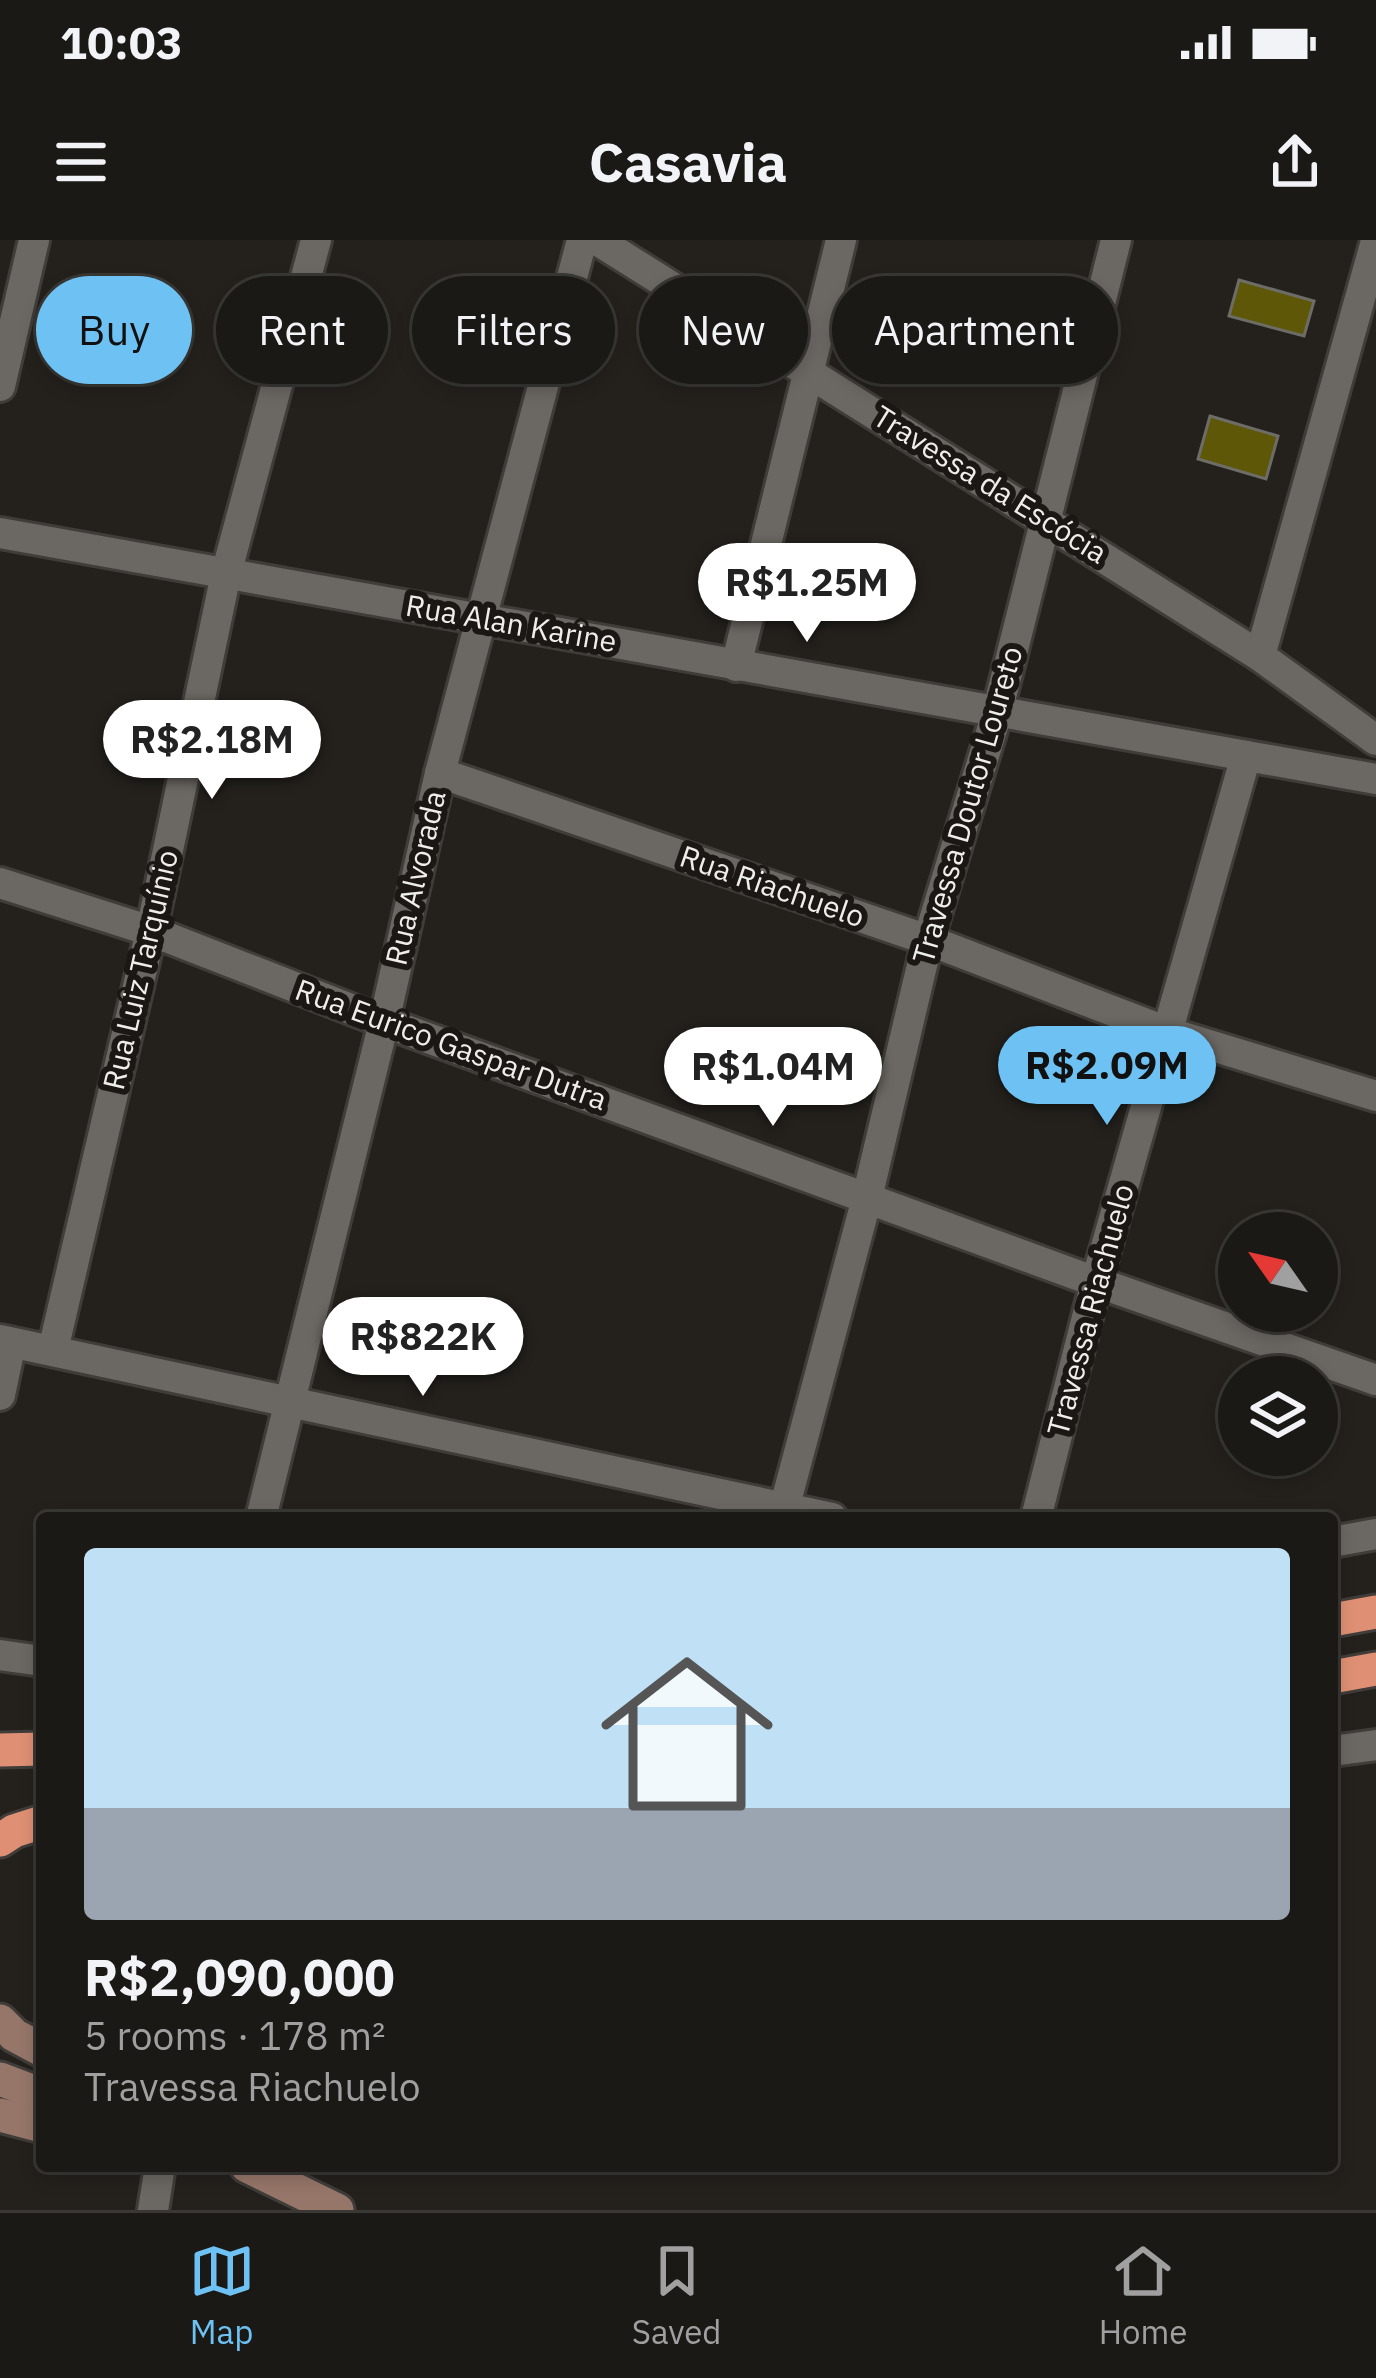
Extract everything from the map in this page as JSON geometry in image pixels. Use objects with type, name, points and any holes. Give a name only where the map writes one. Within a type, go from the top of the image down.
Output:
[{"type":"highway","points":[[1338,1619],[1376,1612]]},
{"type":"highway","points":[[1338,1676],[1376,1670]]},
{"type":"highway","points":[[0,1750],[36,1749]]},
{"type":"highway","points":[[0,1840],[36,1824]]},
{"type":"main road","points":[[0,2021],[14,2036],[36,2047]]},
{"type":"main road","points":[[0,2079],[36,2093]]},
{"type":"main road","points":[[0,2115],[36,2124]]},
{"type":"main road","points":[[251,2172],[337,2210]]},
{"type":"street","points":[[0,386],[34,240]]},
{"type":"street","name":"Rua Luiz Tarquínio","points":[[53,1350],[151,931],[226,574],[316,240]]},
{"type":"street","name":"Rua Alvorada","points":[[262,1512],[384,1022],[440,773],[582,240]]},
{"type":"street","name":"Travessa da Escócia","points":[[598,240],[1261,656],[1376,740]]},
{"type":"street","points":[[736,666],[841,240]]},
{"type":"street","name":"Travessa Doutor Loureto","points":[[784,1509],[867,1198],[928,940],[997,713],[1116,240]]},
{"type":"street","points":[[1261,656],[1376,241]]},
{"type":"street","name":"Rua Alan Karine","points":[[0,533],[1376,779]]},
{"type":"street","name":"Travessa Riachuelo","points":[[1038,1512],[1096,1282],[1246,756]]},
{"type":"street","name":"Rua Riachuelo","points":[[440,773],[928,940],[1170,1033],[1376,1096]]},
{"type":"street","name":"Rua Eurico Gaspar Dutra","points":[[0,883],[151,931],[384,1022],[1376,1379]]},
{"type":"street","points":[[0,1395],[6,1341],[800,1512]]},
{"type":"street","points":[[1338,1541],[1376,1534]]},
{"type":"street","points":[[0,1654],[36,1660]]},
{"type":"street","points":[[1338,1750],[1376,1745]]},
{"type":"street","points":[[153,2210],[159,2172]]},
{"type":"building","points":[[1239,280],[1314,301],[1304,336],[1229,316]]},
{"type":"building","points":[[1210,416],[1278,436],[1266,479],[1198,459]]}]
